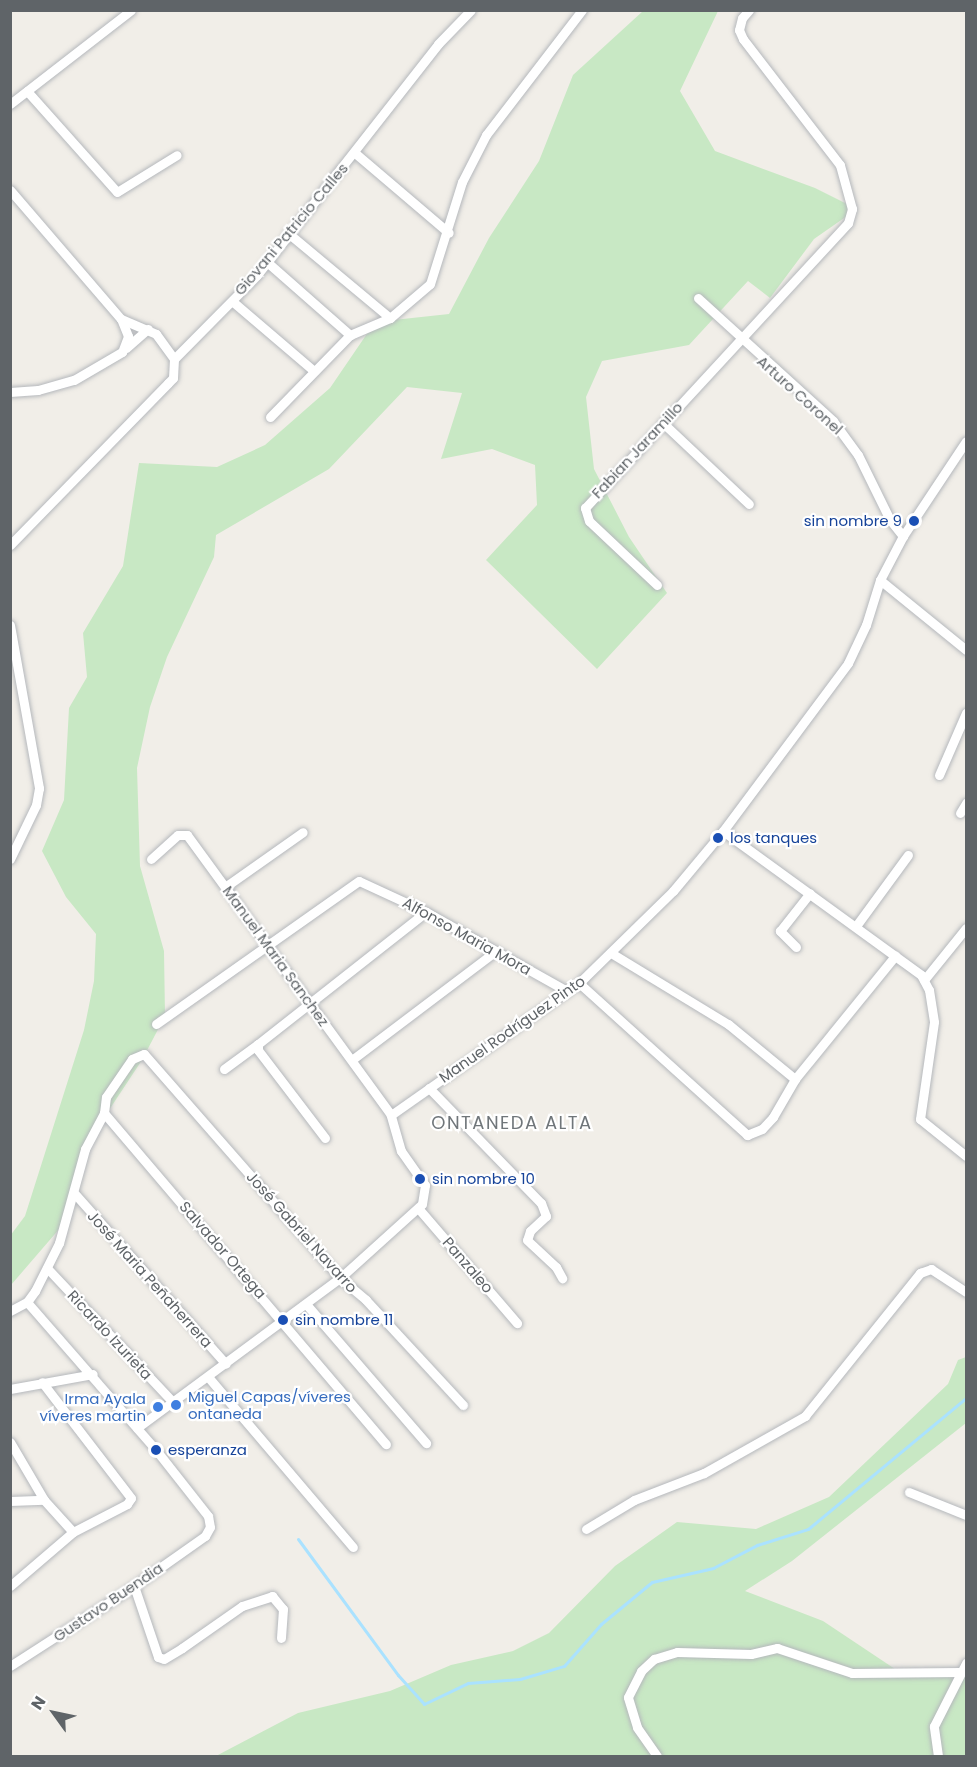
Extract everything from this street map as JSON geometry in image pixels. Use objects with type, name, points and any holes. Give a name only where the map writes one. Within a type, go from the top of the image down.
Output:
[{"type":"street","points":[[10,104],[131,10]]},
{"type":"street","name":"Giovani Patricio Calles","points":[[10,545],[173,378],[174,359],[267,262],[288,233],[355,153],[438,44],[471,10]]},
{"type":"street","points":[[270,417],[350,334],[390,318],[430,284],[449,233],[462,182],[486,135],[582,10]]},
{"type":"street","name":"Fabian Jaramillo","points":[[657,585],[589,521],[585,508],[738,338],[848,224],[852,209],[840,165],[743,39],[739,30],[749,10]]},
{"type":"street","points":[[27,91],[117,192],[177,155]]},
{"type":"street","points":[[355,153],[449,233]]},
{"type":"street","points":[[10,190],[121,319],[128,336],[126,348]]},
{"type":"street","points":[[288,233],[390,318]]},
{"type":"street","points":[[267,262],[350,334]]},
{"type":"street","name":"Arturo Coronel","points":[[698,298],[846,437],[903,536]]},
{"type":"street","points":[[232,301],[314,371]]},
{"type":"street","points":[[121,319],[148,329],[174,359]]},
{"type":"street","points":[[10,392],[38,390],[74,380],[126,348],[148,329]]},
{"type":"street","points":[[663,423],[749,504]]},
{"type":"street","name":"Manuel Rodríguez Pinto","points":[[391,1115],[579,983],[674,891],[723,831],[848,663],[867,625],[880,580],[903,536],[966,441]]},
{"type":"street","points":[[880,580],[966,650]]},
{"type":"street","points":[[10,625],[39,788],[36,805],[10,859]]},
{"type":"street","points":[[939,775],[966,713]]},
{"type":"street","points":[[960,813],[966,803]]},
{"type":"street","points":[[723,831],[856,926],[924,980],[934,1022],[920,1119],[966,1156]]},
{"type":"street","points":[[225,887],[303,832]]},
{"type":"street","name":"Manuel Maria Sanchez","points":[[151,859],[178,835],[185,834],[353,1059],[391,1115]]},
{"type":"street","points":[[856,926],[908,855]]},
{"type":"street","name":"Alfonso Maria Mora","points":[[266,944],[352,883],[367,881],[567,991]]},
{"type":"street","points":[[796,947],[780,931],[810,893]]},
{"type":"street","points":[[224,1069],[258,1047],[426,912]]},
{"type":"street","points":[[924,980],[966,928]]},
{"type":"street","points":[[156,1024],[266,944]]},
{"type":"street","points":[[353,1059],[496,951]]},
{"type":"street","points":[[611,953],[728,1024],[795,1079]]},
{"type":"street","points":[[579,983],[747,1136],[762,1129],[795,1079],[896,956]]},
{"type":"street","points":[[258,1047],[325,1138]]},
{"type":"street","name":"José Gabriel Navarro","points":[[104,1113],[106,1097],[120,1075],[135,1055],[144,1054],[340,1278],[366,1300],[463,1405]]},
{"type":"street","points":[[429,1088],[541,1203],[546,1216],[530,1231],[527,1240],[556,1268],[561,1278]]},
{"type":"street","points":[[10,1311],[27,1302],[47,1268],[75,1194],[85,1149],[104,1113]]},
{"type":"street","name":"Salvador Ortega","points":[[104,1113],[283,1320],[386,1444]]},
{"type":"street","points":[[27,1302],[93,1374],[137,1428],[209,1378],[340,1278],[418,1208],[425,1198],[425,1185],[401,1151],[391,1115]]},
{"type":"street","name":"José Maria Peñaherrera","points":[[75,1194],[226,1364]]},
{"type":"street","name":"Panzaleo","points":[[418,1208],[517,1323]]},
{"type":"street","name":"Ricardo Izurieta","points":[[47,1268],[173,1402]]},
{"type":"street","points":[[586,1529],[634,1500],[704,1473],[805,1416],[920,1273],[931,1269],[966,1292]]},
{"type":"street","points":[[306,1304],[426,1443]]},
{"type":"street","points":[[10,1389],[93,1374]]},
{"type":"street","points":[[209,1378],[353,1547]]},
{"type":"street","points":[[10,1586],[72,1532],[128,1504],[130,1492],[42,1382]]},
{"type":"street","name":"Gustavo Buendia","points":[[10,1666],[134,1586],[205,1536],[210,1527],[208,1516],[137,1428]]},
{"type":"street","points":[[10,1442],[44,1500],[72,1532]]},
{"type":"street","points":[[909,1492],[966,1515]]},
{"type":"street","points":[[10,1501],[44,1500]]},
{"type":"street","points":[[134,1586],[158,1657],[164,1659],[242,1606],[272,1596],[283,1609],[281,1638]]},
{"type":"street","points":[[657,1756],[637,1727],[628,1697],[641,1671],[654,1659],[677,1652],[751,1654],[777,1648],[852,1673],[960,1672]]},
{"type":"street","points":[[938,1756],[934,1726],[966,1663]]},
{"type":"green space","points":[[643,11],[718,11],[680,91],[715,151],[815,188],[857,209],[814,239],[770,298],[748,281],[689,345],[602,361],[586,397],[594,469],[629,537],[667,593],[597,669],[486,560],[537,505],[535,465],[492,449],[441,459],[462,393],[407,387],[329,469],[216,535],[214,557],[167,657],[150,707],[137,768],[140,866],[164,951],[165,1016],[142,1060],[84,1148],[67,1220],[11,1285],[10,1236],[25,1216],[84,1030],[94,981],[96,934],[66,897],[42,851],[64,800],[69,708],[87,677],[83,633],[123,566],[139,463],[217,467],[265,445],[330,388],[375,322],[449,314],[489,238],[539,161],[573,75]]},
{"type":"green space","points":[[966,1357],[966,1423],[792,1561],[745,1591],[823,1621],[898,1671],[966,1668],[966,1756],[216,1756],[298,1713],[390,1691],[451,1665],[513,1651],[549,1633],[615,1566],[677,1522],[756,1529],[829,1497],[948,1384],[958,1360]]},
{"type":"waterway","points":[[298,1539],[398,1675],[424,1704],[468,1683],[520,1679],[564,1666],[601,1624],[652,1582],[713,1568],[757,1545],[808,1529],[966,1398]]},
{"type":"place","name":"sin nombre 9","points":[[914,521]]},
{"type":"place","name":"los tanques","points":[[718,838]]},
{"type":"place","name":"sin nombre 10","points":[[420,1179]]},
{"type":"place","name":"sin nombre 11","points":[[283,1320]]},
{"type":"place","name":"Miguel Capas/víveres ontaneda","points":[[176,1405]]},
{"type":"place","name":"Irma Ayala víveres martin","points":[[158,1407]]},
{"type":"place","name":"esperanza","points":[[156,1450]]},
{"type":"district","name":"ONTANEDA ALTA","points":[[512,1123]]}]
